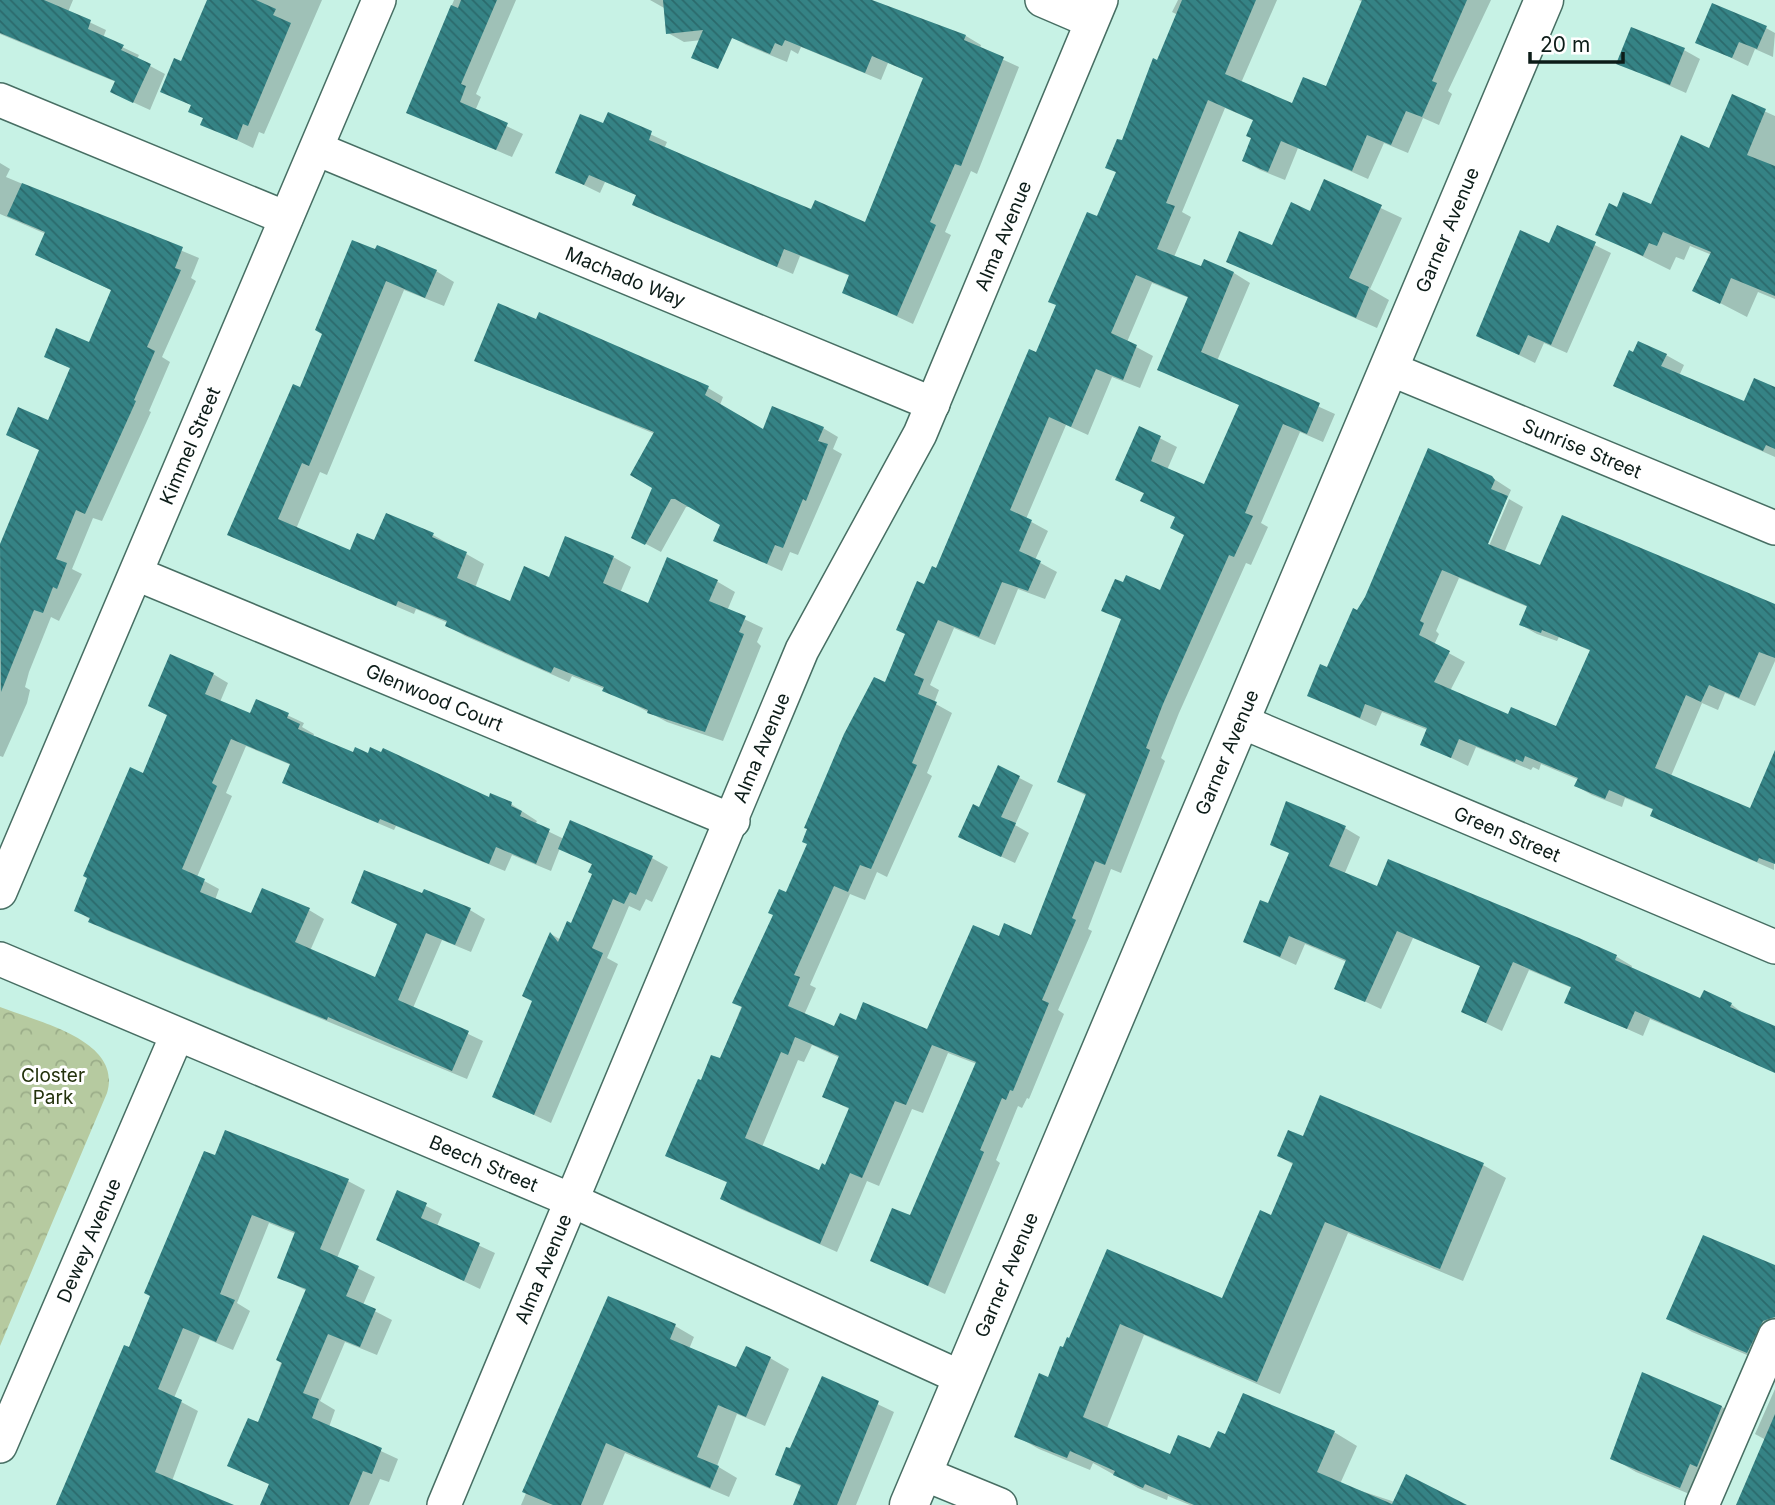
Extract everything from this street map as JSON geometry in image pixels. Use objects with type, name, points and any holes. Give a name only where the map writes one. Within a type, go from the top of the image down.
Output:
[{"type":"street","name":"Kimmel Street","points":[[0,892],[379,0]]},
{"type":"street","points":[[1042,0],[1096,10]]},
{"type":"street","name":"Garner Avenue","points":[[916,1489],[1544,0]]},
{"type":"street","name":"Alma Avenue","points":[[444,1505],[733,821],[802,650],[905,465],[933,404],[1096,10]]},
{"type":"street","points":[[0,100],[286,218]]},
{"type":"street","name":"Machado Way","points":[[317,149],[933,404]]},
{"type":"street","name":"Sunrise Street","points":[[1388,368],[1775,528]]},
{"type":"street","name":"Glenwood Court","points":[[137,573],[733,821]]},
{"type":"street","name":"Green Street","points":[[1240,720],[1775,947]]},
{"type":"street","name":"Beech Street","points":[[0,958],[571,1200],[962,1378]]},
{"type":"street","name":"Dewey Avenue","points":[[0,1446],[177,1035]]},
{"type":"street","points":[[1702,1505],[1775,1336]]},
{"type":"street","points":[[916,1489],[1000,1505]]},
{"type":"green space","name":"Closter Park","points":[[0,1007],[74,1036],[90,1046],[102,1059],[109,1075],[107,1093],[0,1346]]},
{"type":"building","points":[[0,0],[44,0],[91,20],[88,29],[124,45],[121,50],[151,64],[133,103],[110,92],[115,81],[0,33]]},
{"type":"building","points":[[207,0],[256,0],[276,9],[273,15],[291,23],[248,126],[243,124],[237,140],[200,125],[203,118],[188,112],[191,105],[160,92],[174,58],[181,61]]},
{"type":"building","points":[[461,0],[497,0],[461,84],[466,86],[460,102],[508,123],[496,150],[406,113],[451,5],[458,8]]},
{"type":"building","points":[[663,0],[872,0],[966,35],[964,40],[1004,57],[961,166],[955,164],[930,222],[936,225],[897,316],[842,293],[849,275],[784,249],[777,267],[632,205],[636,195],[589,175],[584,185],[555,173],[580,114],[603,123],[608,112],[652,131],[649,140],[734,177],[811,209],[815,200],[865,222],[923,78],[872,56],[865,73],[785,40],[782,46],[775,43],[770,54],[732,38],[718,69],[691,58],[703,30],[666,34]]},
{"type":"building","points":[[1182,0],[1256,0],[1225,74],[1292,103],[1303,77],[1326,86],[1362,0],[1467,0],[1432,81],[1437,83],[1422,117],[1406,111],[1391,145],[1367,135],[1352,171],[1281,141],[1268,172],[1242,161],[1251,138],[1246,136],[1253,120],[1208,100],[1166,203],[1175,206],[1157,249],[1201,266],[1204,259],[1234,272],[1201,352],[1320,403],[1307,434],[1283,424],[1245,513],[1253,516],[1234,557],[1229,555],[1163,704],[1146,748],[1150,750],[1105,865],[1095,861],[1072,918],[1076,920],[1042,1000],[1049,1003],[1013,1091],[1010,1090],[1006,1100],[1002,1098],[980,1150],[984,1152],[928,1286],[870,1261],[892,1208],[910,1215],[976,1062],[932,1045],[906,1105],[895,1101],[862,1178],[850,1173],[820,1244],[720,1199],[727,1182],[665,1156],[711,1055],[720,1058],[742,1007],[732,1003],[773,915],[768,913],[779,889],[786,892],[807,844],[802,842],[807,829],[804,828],[844,734],[874,677],[885,682],[905,634],[896,630],[917,581],[924,584],[932,566],[936,568],[1029,349],[1036,352],[1056,305],[1048,302],[1087,212],[1097,216],[1116,172],[1105,168],[1117,139],[1122,140],[1153,58],[1157,60]],"holes":[[[1136,275],[1188,297],[1157,370],[1239,405],[1204,484],[1151,461],[1161,436],[1139,426],[1115,480],[1144,493],[1140,501],[1175,517],[1170,528],[1184,535],[1160,590],[1126,575],[1123,582],[1115,579],[1101,611],[1121,619],[1057,782],[1086,794],[1031,935],[1004,923],[999,936],[973,925],[927,1029],[863,1002],[856,1020],[840,1013],[834,1026],[788,1006],[800,977],[794,975],[834,886],[848,892],[860,865],[871,869],[917,765],[912,763],[937,702],[918,694],[924,679],[914,675],[938,620],[979,637],[1002,582],[1028,591],[1041,561],[1019,551],[1032,520],[1010,510],[1049,417],[1071,427],[1096,369],[1123,380],[1137,345],[1111,333]],[[795,1037],[839,1056],[822,1097],[849,1108],[825,1165],[822,1163],[819,1170],[745,1138],[781,1052],[788,1055]]]},
{"type":"building","points":[[1712,3],[1767,26],[1757,49],[1739,42],[1732,58],[1695,43]]},
{"type":"building","points":[[1631,27],[1685,48],[1670,85],[1616,64]]},
{"type":"building","points":[[1732,94],[1766,109],[1747,155],[1775,166],[1775,296],[1731,278],[1720,304],[1692,291],[1711,252],[1663,232],[1657,246],[1649,243],[1643,256],[1595,235],[1609,203],[1617,207],[1623,192],[1651,204],[1681,135],[1709,148]]},
{"type":"building","points":[[1324,179],[1382,205],[1349,278],[1369,287],[1356,318],[1226,262],[1239,231],[1272,245],[1291,202],[1310,211]]},
{"type":"building","points":[[22,183],[183,247],[175,268],[181,270],[147,347],[155,351],[134,400],[136,401],[85,514],[76,510],[56,559],[67,563],[57,589],[53,587],[43,613],[34,610],[1,692],[0,544],[39,450],[6,435],[18,407],[48,420],[70,368],[44,357],[56,328],[89,342],[111,290],[35,255],[45,232],[7,216]]},
{"type":"building","points":[[1557,225],[1596,242],[1551,345],[1528,335],[1519,355],[1476,336],[1520,230],[1549,243]]},
{"type":"building","points":[[352,240],[375,249],[377,245],[437,270],[425,298],[386,281],[309,466],[302,463],[278,519],[350,550],[357,533],[374,540],[386,513],[434,533],[432,537],[467,552],[457,578],[510,601],[524,566],[549,577],[565,536],[614,556],[603,583],[648,603],[667,557],[718,580],[709,601],[746,616],[739,632],[744,634],[705,732],[647,713],[648,710],[602,691],[604,687],[554,667],[551,673],[445,626],[447,621],[398,601],[396,606],[227,535],[293,384],[300,387],[322,334],[315,330]]},
{"type":"building","points":[[498,303],[536,319],[539,312],[709,386],[705,395],[763,429],[772,406],[824,427],[818,441],[828,444],[806,501],[803,499],[783,548],[775,545],[767,564],[713,541],[720,525],[675,499],[671,499],[645,545],[631,538],[652,488],[630,475],[654,432],[474,361]]},
{"type":"building","points":[[1638,341],[1667,354],[1661,366],[1744,401],[1754,378],[1775,387],[1775,449],[1766,445],[1763,451],[1613,386],[1629,350],[1633,352]]},
{"type":"building","points":[[1428,448],[1492,476],[1495,480],[1491,489],[1508,496],[1488,544],[1540,565],[1562,515],[1775,604],[1775,658],[1759,652],[1739,698],[1709,685],[1701,702],[1686,695],[1655,768],[1750,808],[1775,750],[1775,864],[1759,858],[1757,862],[1650,816],[1653,809],[1609,790],[1605,799],[1574,786],[1578,778],[1525,756],[1523,762],[1516,759],[1515,762],[1459,739],[1451,758],[1420,745],[1427,728],[1365,704],[1360,718],[1307,696],[1320,664],[1327,667],[1353,608],[1357,610],[1365,597]],"holes":[[[1442,570],[1527,606],[1519,625],[1541,633],[1542,630],[1590,650],[1556,726],[1511,707],[1508,714],[1434,682],[1450,651],[1419,635],[1424,623],[1420,621]]]},
{"type":"building","points":[[170,654],[214,673],[205,694],[250,713],[256,699],[289,713],[287,718],[300,724],[298,729],[353,752],[355,747],[368,753],[370,747],[381,752],[383,748],[489,797],[490,793],[512,802],[511,806],[522,811],[520,816],[550,829],[536,864],[496,847],[489,864],[380,819],[378,823],[282,783],[290,764],[231,739],[212,783],[217,786],[182,869],[205,879],[200,892],[251,913],[262,888],[310,908],[295,942],[375,977],[397,924],[351,903],[364,870],[422,893],[424,889],[471,908],[455,945],[426,933],[398,1000],[469,1031],[452,1071],[328,1017],[327,1020],[88,922],[90,918],[74,911],[87,878],[83,876],[130,767],[143,773],[167,715],[148,706]]},
{"type":"building","points":[[998,765],[1020,776],[1001,817],[1016,823],[1001,857],[958,837],[973,804],[979,807]]},
{"type":"building","points":[[1286,801],[1346,826],[1329,866],[1377,886],[1388,859],[1579,938],[1617,955],[1615,960],[1700,998],[1704,990],[1732,1003],[1730,1007],[1775,1026],[1775,1073],[1635,1011],[1627,1029],[1564,1003],[1571,987],[1513,962],[1486,1023],[1461,1012],[1480,966],[1397,931],[1365,1002],[1334,989],[1346,960],[1289,936],[1280,957],[1243,942],[1260,900],[1268,903],[1289,853],[1270,845]]},
{"type":"building","points":[[570,820],[653,856],[636,895],[630,892],[624,904],[613,899],[592,948],[603,953],[534,1115],[492,1097],[532,1001],[522,996],[550,932],[558,942],[567,921],[571,923],[592,874],[588,872],[592,864],[558,849]]},
{"type":"building","points":[[1320,1095],[1484,1163],[1440,1269],[1325,1222],[1257,1382],[1120,1324],[1083,1417],[1170,1454],[1178,1435],[1210,1448],[1218,1431],[1225,1434],[1243,1393],[1335,1431],[1317,1472],[1392,1504],[1406,1474],[1467,1505],[1194,1505],[1145,1484],[1143,1488],[1113,1475],[1115,1471],[1070,1451],[1067,1458],[1014,1437],[1039,1373],[1048,1377],[1060,1346],[1063,1347],[1067,1337],[1069,1338],[1107,1249],[1222,1298],[1260,1210],[1271,1215],[1293,1163],[1277,1156],[1288,1130],[1303,1136]]},
{"type":"building","points":[[225,1130],[349,1179],[320,1249],[359,1266],[346,1296],[376,1309],[360,1347],[328,1334],[303,1393],[319,1399],[312,1418],[382,1448],[372,1474],[363,1471],[349,1505],[260,1505],[269,1484],[227,1466],[248,1418],[258,1422],[282,1363],[276,1360],[306,1289],[277,1278],[295,1232],[252,1215],[220,1294],[235,1300],[216,1342],[183,1328],[158,1389],[182,1400],[155,1472],[234,1505],[56,1505],[124,1345],[129,1347],[150,1296],[144,1293],[204,1151],[215,1155]]},
{"type":"building","points":[[397,1190],[427,1203],[421,1218],[480,1243],[464,1281],[376,1240]]},
{"type":"building","points":[[1703,1235],[1775,1265],[1775,1317],[1763,1321],[1747,1353],[1666,1319]]},
{"type":"building","points":[[608,1296],[676,1324],[670,1339],[736,1367],[746,1346],[771,1357],[746,1417],[718,1405],[697,1457],[719,1466],[710,1488],[606,1443],[581,1505],[553,1505],[522,1492]]},
{"type":"building","points":[[1642,1372],[1722,1406],[1697,1467],[1690,1464],[1680,1488],[1610,1459]]},
{"type":"building","points":[[822,1376],[879,1401],[837,1505],[793,1505],[801,1485],[775,1475]]},
{"type":"building","points":[[1775,1414],[1775,1505],[1736,1505]]}]
